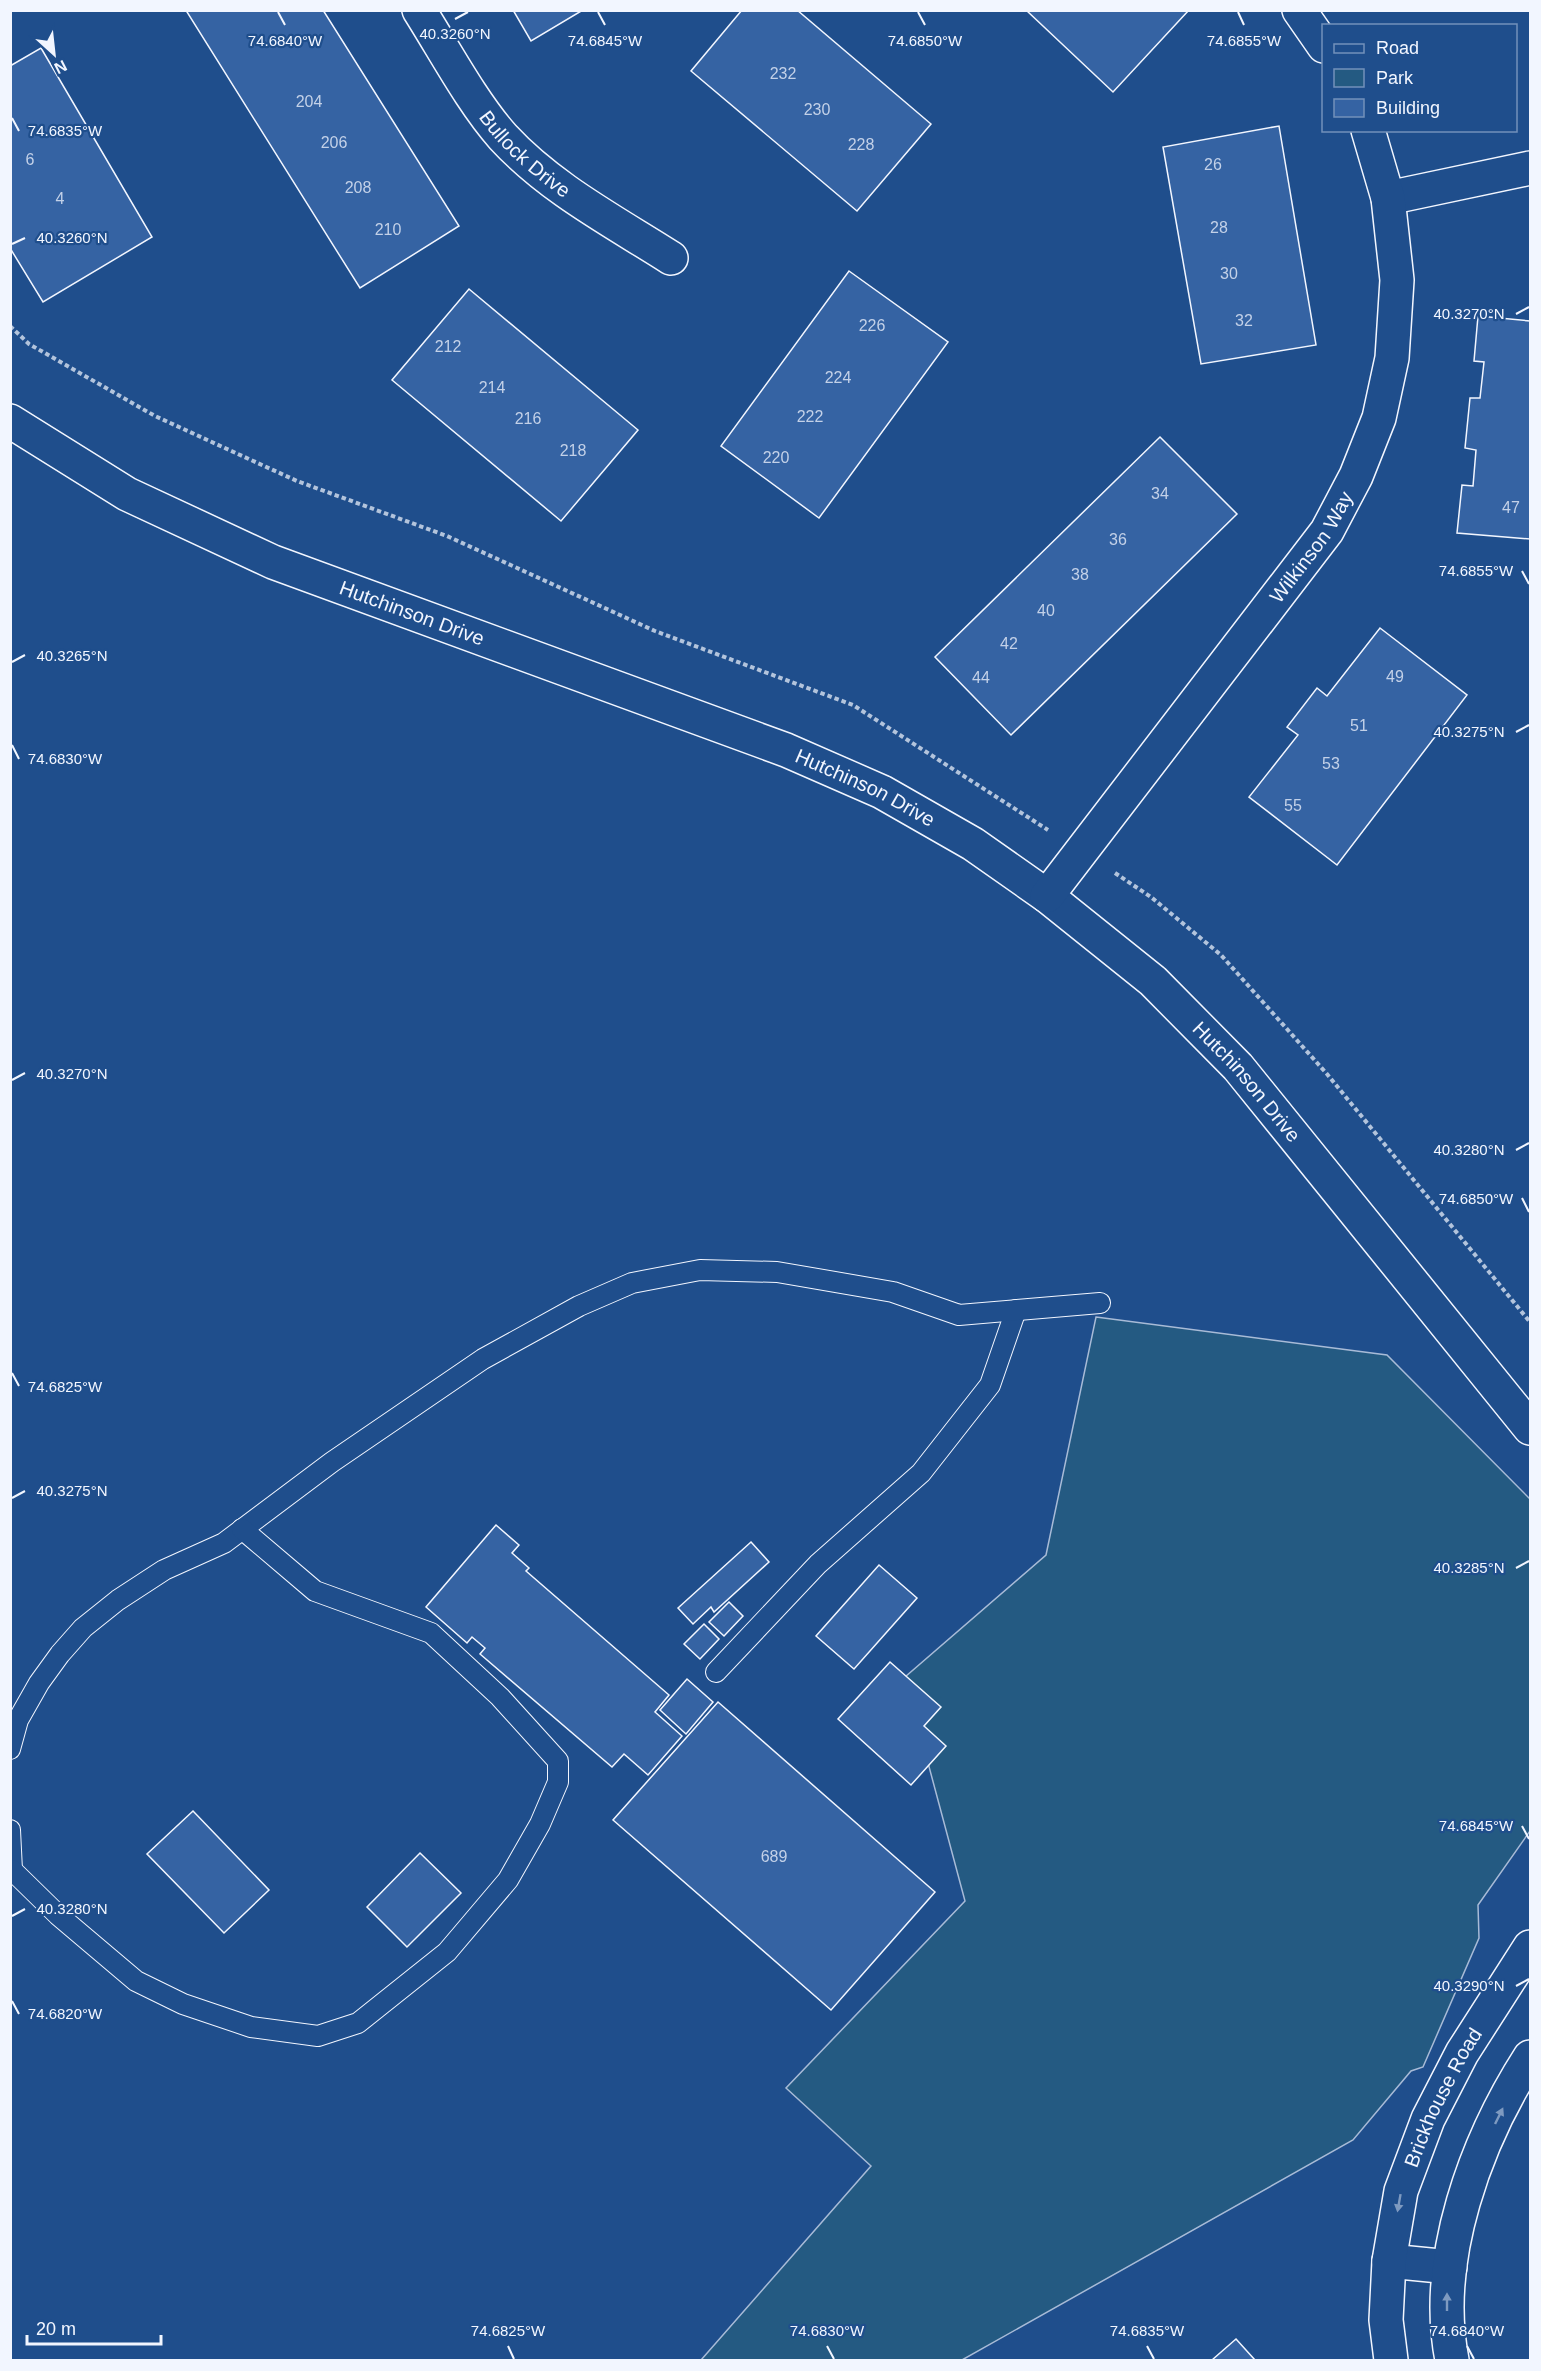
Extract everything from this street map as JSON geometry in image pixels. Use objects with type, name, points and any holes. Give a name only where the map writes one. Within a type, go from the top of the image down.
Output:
[{"type":"street","name":"Bullock Drive","points":[[419,10],[477,101],[503,136],[548,180],[671,258]]},
{"type":"street","points":[[1299,10],[1322,44]]},
{"type":"street","name":"Wilkinson Way","points":[[1047,896],[1327,531],[1356,476],[1379,418],[1392,357],[1397,280],[1388,198],[1369,132]]},
{"type":"street","points":[[1388,198],[1530,168]]},
{"type":"street","name":"Hutchinson Drive","points":[[10,421],[127,494],[273,562],[786,750],[882,792],[973,844],[1047,896],[1153,981],[1238,1067],[1530,1428]]},
{"type":"street","name":"Brickhouse Road","points":[[1391,2361],[1386,2320],[1389,2261],[1401,2191],[1428,2119],[1462,2053],[1530,1947]]},
{"type":"street","points":[[1452,2361],[1447,2298],[1458,2220],[1478,2159],[1518,2076],[1530,2057]]},
{"type":"street","points":[[1389,2261],[1450,2266]]},
{"type":"lane","points":[[10,1749],[18,1720],[39,1683],[60,1654],[83,1628],[118,1600],[164,1570],[224,1543],[332,1462],[483,1359],[579,1306],[632,1283],[700,1270],[777,1272],[893,1293],[959,1315],[1100,1303]]},
{"type":"lane","points":[[716,1672],[818,1564],[921,1473],[990,1385],[1016,1310]]},
{"type":"lane","points":[[10,1830],[11,1870],[58,1915],[136,1981],[183,2004],[251,2027],[318,2036],[358,2023],[447,1952],[508,1880],[540,1824],[558,1782],[558,1761],[500,1697],[431,1633],[315,1591],[242,1529]]},
{"type":"green space","points":[[1096,1317],[1387,1355],[1530,1499],[1530,1831],[1478,1905],[1479,1938],[1423,2067],[1411,2071],[1353,2140],[962,2360],[701,2360],[871,2166],[786,2088],[965,1901],[905,1677],[1046,1555]]},
{"type":"building","points":[[190,10],[323,10],[459,226],[360,288],[187,12]]},
{"type":"building","points":[[513,10],[583,10],[531,41]]},
{"type":"building","points":[[742,10],[797,10],[931,124],[857,211],[691,71]]},
{"type":"building","points":[[1026,10],[1189,10],[1113,92]]},
{"type":"building","points":[[41,48],[152,237],[43,302],[10,248],[10,66]]},
{"type":"building","points":[[1279,126],[1316,345],[1201,364],[1163,147]]},
{"type":"building","points":[[849,271],[948,342],[819,518],[721,446]]},
{"type":"building","points":[[469,289],[638,430],[561,521],[392,380]]},
{"type":"building","points":[[1478,316],[1530,321],[1530,539],[1457,533],[1462,485],[1473,486],[1476,450],[1465,448],[1470,398],[1480,398],[1484,362],[1474,361]]},
{"type":"building","points":[[1160,437],[1237,514],[1011,735],[935,657]]},
{"type":"building","points":[[1380,628],[1467,695],[1337,865],[1249,797],[1298,735],[1287,727],[1317,688],[1327,696]]},
{"type":"building","points":[[496,1525],[519,1545],[512,1553],[529,1568],[526,1571],[669,1695],[655,1712],[682,1736],[648,1775],[624,1754],[612,1767],[480,1654],[485,1648],[472,1637],[467,1643],[426,1607]]},
{"type":"building","points":[[751,1542],[769,1562],[714,1612],[711,1607],[693,1624],[678,1608]]},
{"type":"building","points":[[879,1565],[917,1598],[854,1669],[816,1636]]},
{"type":"building","points":[[729,1602],[743,1616],[724,1636],[709,1622]]},
{"type":"building","points":[[704,1624],[719,1639],[700,1659],[684,1644]]},
{"type":"building","points":[[890,1662],[941,1707],[924,1726],[946,1746],[911,1785],[838,1719]]},
{"type":"building","points":[[687,1679],[713,1702],[686,1734],[660,1710]]},
{"type":"building","points":[[718,1702],[935,1892],[831,2010],[613,1820]]},
{"type":"building","points":[[193,1811],[269,1890],[224,1933],[147,1854]]},
{"type":"building","points":[[420,1853],[461,1893],[407,1947],[367,1907]]},
{"type":"building","points":[[1236,2339],[1255,2360],[1212,2360]]}]
